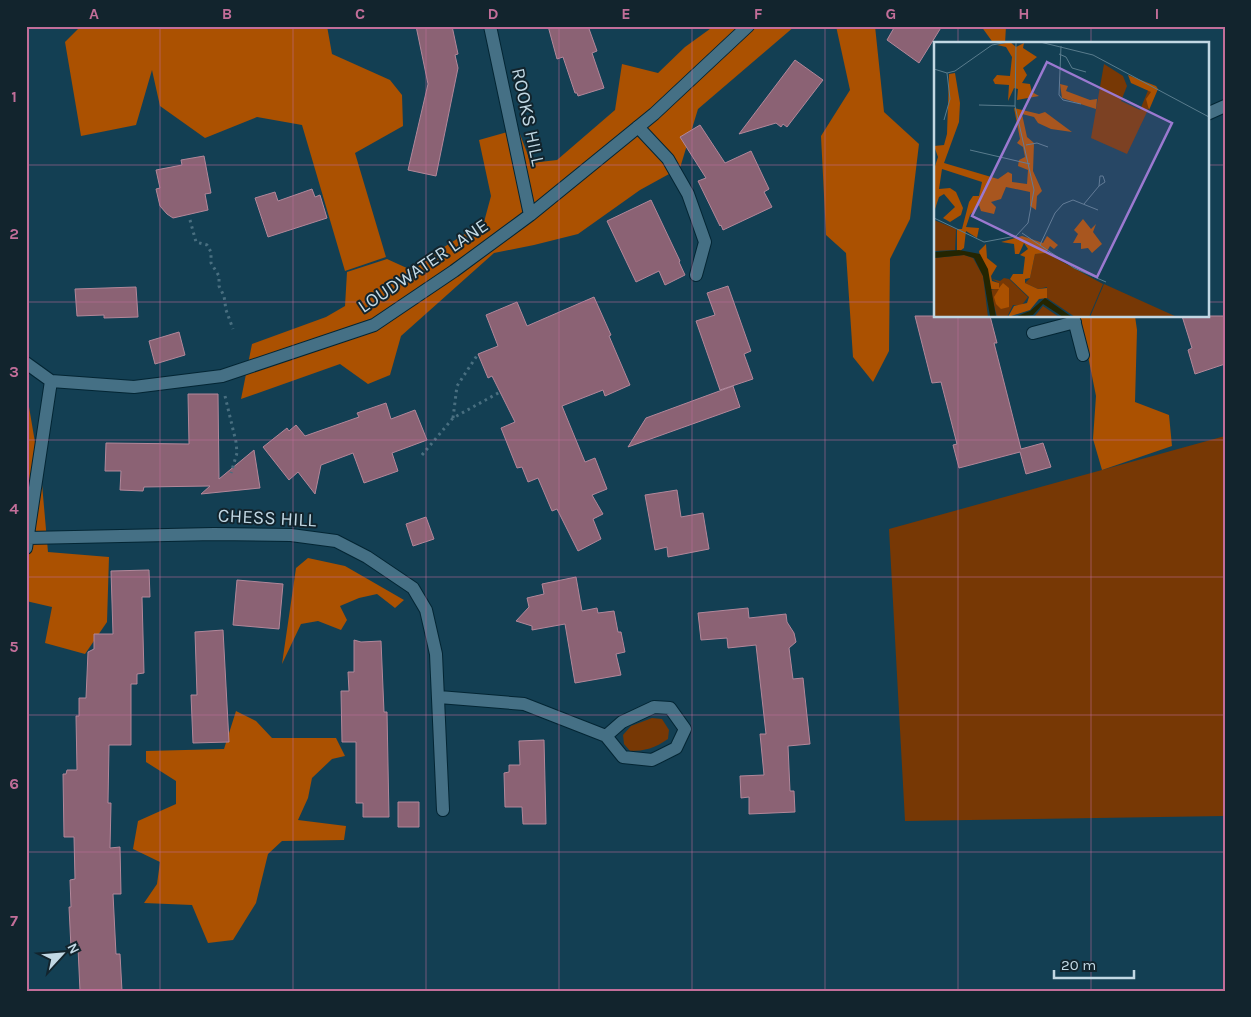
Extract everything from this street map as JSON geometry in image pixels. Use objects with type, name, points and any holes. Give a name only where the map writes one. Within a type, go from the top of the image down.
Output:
[{"type":"street","name":"ROOKS HILL","points":[[490,26],[530,215]]},
{"type":"street","name":"LOUDWATER LANE","points":[[52,381],[134,387],[222,376],[374,325],[454,271],[530,215],[654,114],[748,26]]},
{"type":"street","points":[[1208,114],[1225,106]]},
{"type":"street","points":[[638,127],[668,159],[688,194],[705,242],[696,275]]},
{"type":"street","points":[[1033,333],[1074,319],[1083,355]]},
{"type":"street","points":[[26,363],[52,381],[27,543]]},
{"type":"street","name":"CHESS HILL","points":[[27,543],[214,534],[291,534],[336,541],[367,557],[413,588],[426,610],[436,654],[443,810]]},
{"type":"street","points":[[439,697],[524,704],[606,736],[623,757],[652,760],[676,748],[685,729],[670,708],[654,707],[622,722],[606,736]]},
{"type":"path","points":[[190,220],[196,242],[207,245],[211,252],[211,263],[219,276],[219,286],[224,296],[226,310],[233,328]]},
{"type":"path","points":[[453,418],[457,386],[478,354]]},
{"type":"path","points":[[422,455],[453,418],[500,392]]},
{"type":"path","points":[[225,398],[237,453],[231,473]]},
{"type":"shaded area","points":[[81,26],[327,26],[332,54],[390,80],[402,95],[403,126],[355,153],[386,257],[345,271],[302,125],[257,117],[205,138],[160,106],[152,70],[136,125],[81,136],[65,42]]},
{"type":"shaded area","points":[[714,26],[795,26],[698,109],[680,168],[640,190],[578,234],[494,253],[401,336],[390,375],[368,384],[340,364],[241,399],[252,344],[326,317],[345,306],[347,272],[387,259],[409,269],[484,222],[491,196],[479,140],[518,129],[531,163],[557,160],[615,110],[622,64],[658,73],[685,47]]},
{"type":"shaded area","points":[[836,26],[875,26],[884,112],[919,144],[910,219],[890,259],[889,351],[873,382],[853,357],[846,253],[826,235],[821,136],[850,90]]},
{"type":"shaded area","points":[[981,26],[1006,26],[1005,42],[993,42]]},
{"type":"shaded area","points":[[1080,318],[1135,318],[1137,330],[1135,402],[1169,415],[1172,446],[1102,470],[1093,439],[1096,396]]},
{"type":"shaded area","points":[[26,389],[42,484],[48,552],[109,557],[107,622],[85,654],[45,643],[52,607],[26,601]]},
{"type":"shaded area","points":[[1225,436],[1225,816],[905,821],[889,529]]},
{"type":"shaded area","points":[[308,558],[345,566],[404,600],[395,608],[377,594],[359,598],[340,606],[347,620],[341,630],[318,621],[301,624],[282,664],[296,568]]},
{"type":"shaded area","points":[[236,711],[256,721],[272,738],[336,738],[345,756],[332,759],[312,778],[308,798],[298,820],[346,826],[344,840],[282,841],[268,854],[256,903],[233,940],[208,943],[192,905],[144,903],[157,884],[160,862],[133,849],[138,821],[176,804],[176,781],[146,762],[146,751],[224,749]]},
{"type":"shaded area","points":[[652,718],[662,719],[669,730],[668,739],[650,748],[630,751],[624,744],[623,735],[631,726]]},
{"type":"building","points":[[416,26],[452,26],[458,54],[455,55],[458,68],[436,176],[408,170],[428,84]]},
{"type":"building","points":[[548,26],[588,26],[597,51],[592,53],[604,88],[578,96],[575,93],[563,57],[557,59]]},
{"type":"building","points":[[895,26],[942,26],[919,63],[887,40]]},
{"type":"building","points":[[795,60],[823,80],[787,127],[783,124],[781,127],[776,123],[739,134]]},
{"type":"building","points":[[700,125],[725,163],[751,151],[769,189],[764,192],[772,207],[723,230],[698,181],[706,178],[680,137]]},
{"type":"building","points":[[204,156],[211,193],[205,194],[208,210],[173,218],[160,206],[156,189],[160,188],[156,170],[182,165],[181,160]]},
{"type":"building","points":[[312,189],[315,197],[320,195],[327,218],[268,237],[255,198],[275,192],[278,201]]},
{"type":"building","points":[[651,200],[685,275],[665,285],[659,271],[636,282],[607,221]]},
{"type":"building","points":[[728,286],[751,351],[744,354],[753,379],[720,390],[696,321],[715,315],[707,293]]},
{"type":"building","points":[[136,287],[138,317],[104,318],[104,315],[77,316],[75,289]]},
{"type":"building","points":[[594,297],[630,385],[605,396],[603,390],[562,406],[585,462],[595,458],[607,489],[592,495],[603,514],[593,519],[601,539],[578,551],[557,509],[552,511],[538,478],[528,482],[522,467],[517,468],[501,428],[515,422],[492,376],[488,378],[478,354],[498,346],[486,315],[517,302],[527,326]]},
{"type":"building","points":[[915,316],[991,318],[997,343],[994,343],[1021,449],[1043,443],[1051,467],[1026,474],[1020,452],[959,468],[953,445],[957,444],[941,382],[932,383]]},
{"type":"building","points":[[1225,316],[1225,364],[1195,374],[1188,350],[1192,348],[1183,318]]},
{"type":"building","points":[[179,332],[185,355],[155,364],[149,341]]},
{"type":"building","points":[[733,386],[740,407],[628,447],[646,418]]},
{"type":"building","points":[[188,394],[218,394],[219,479],[254,450],[260,488],[201,494],[210,486],[144,487],[143,491],[120,490],[121,471],[105,471],[106,443],[189,444]]},
{"type":"building","points":[[386,403],[391,419],[415,410],[427,440],[392,453],[398,471],[364,483],[353,453],[321,465],[315,494],[298,472],[289,480],[263,447],[287,428],[289,431],[296,425],[305,436],[359,417],[357,413]]},
{"type":"building","points":[[677,490],[681,517],[703,513],[709,549],[668,557],[667,547],[655,550],[645,495]]},
{"type":"building","points":[[426,517],[434,539],[413,546],[406,524]]},
{"type":"building","points":[[149,570],[150,597],[142,597],[144,673],[137,674],[137,684],[131,684],[131,745],[109,745],[108,803],[111,803],[110,848],[120,847],[121,894],[113,894],[116,954],[120,954],[122,991],[80,991],[78,948],[71,948],[69,907],[71,907],[70,880],[75,879],[74,837],[64,837],[63,774],[66,774],[67,770],[77,770],[76,716],[79,716],[79,698],[86,698],[88,652],[94,649],[94,634],[113,634],[111,571]]},
{"type":"building","points":[[576,577],[582,611],[597,608],[598,613],[614,611],[618,632],[621,632],[625,652],[616,654],[621,675],[575,683],[565,624],[532,630],[532,626],[516,621],[529,607],[527,598],[544,594],[542,584]]},
{"type":"building","points":[[237,580],[283,584],[279,629],[233,625]]},
{"type":"building","points":[[748,608],[749,618],[786,614],[787,622],[794,633],[796,642],[789,648],[793,679],[803,678],[810,744],[788,746],[790,791],[794,791],[795,812],[749,814],[749,797],[741,798],[740,776],[764,775],[760,734],[766,734],[756,645],[728,648],[727,638],[701,640],[698,613]]},
{"type":"building","points":[[223,630],[229,742],[193,743],[191,695],[197,695],[195,632]]},
{"type":"building","points":[[354,640],[361,642],[381,641],[384,712],[387,712],[389,817],[363,817],[363,803],[356,803],[356,742],[342,742],[341,691],[349,691],[348,672],[354,672]]},
{"type":"building","points":[[544,740],[546,824],[523,824],[522,807],[505,807],[504,773],[509,772],[509,765],[520,765],[519,741]]},
{"type":"building","points":[[398,802],[419,802],[419,827],[398,827]]}]
